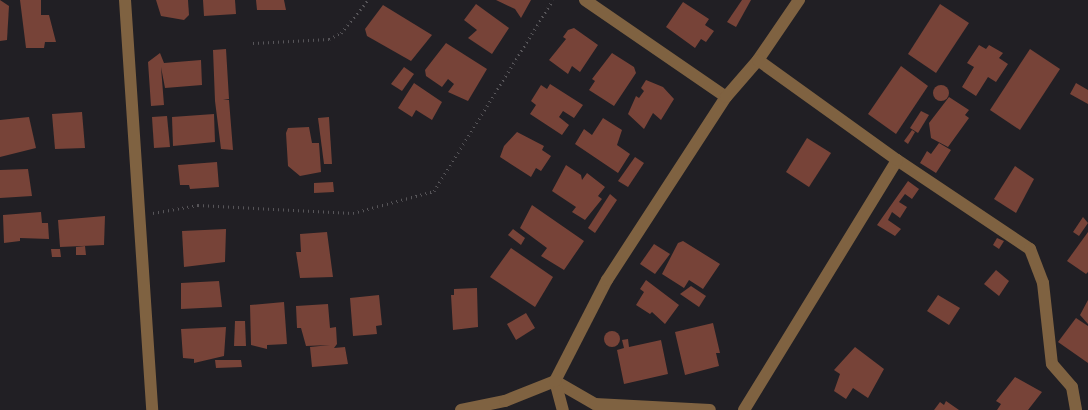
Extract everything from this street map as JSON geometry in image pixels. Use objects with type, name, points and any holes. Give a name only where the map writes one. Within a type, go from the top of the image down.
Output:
[{"type":"street","points":[[125,0],[152,410]]},
{"type":"street","points":[[585,0],[726,97]]},
{"type":"street","points":[[461,410],[505,401],[555,381],[606,280],[726,97],[758,60],[799,0]]},
{"type":"street","points":[[758,60],[897,160],[1030,249],[1042,283],[1052,364],[1072,387],[1076,410]]},
{"type":"street","points":[[744,410],[897,160]]},
{"type":"street","points":[[555,381],[563,410]]},
{"type":"street","points":[[555,381],[595,404],[710,410]]},
{"type":"path","points":[[253,43],[330,39],[341,34],[368,0]]},
{"type":"path","points":[[138,214],[198,205],[352,213],[434,191],[553,0]]},
{"type":"building","points":[[0,0],[9,6],[7,40],[0,41]]},
{"type":"building","points":[[20,0],[41,0],[41,15],[49,15],[56,42],[45,42],[44,48],[26,48]]},
{"type":"building","points":[[156,0],[188,0],[189,15],[184,20],[161,16]]},
{"type":"building","points":[[203,0],[235,0],[236,14],[204,16]]},
{"type":"building","points":[[256,0],[284,0],[286,10],[257,10]]},
{"type":"building","points":[[496,0],[531,0],[521,18],[515,9]]},
{"type":"building","points":[[742,0],[751,0],[736,27],[727,22]]},
{"type":"building","points":[[683,2],[709,19],[705,25],[714,31],[706,42],[701,39],[695,48],[666,27]]},
{"type":"building","points":[[476,4],[509,28],[492,54],[468,38],[477,30],[464,20]]},
{"type":"building","points":[[940,4],[969,23],[936,73],[908,54]]},
{"type":"building","points":[[383,5],[432,35],[411,61],[367,36],[365,29]]},
{"type":"building","points":[[574,28],[598,45],[580,72],[572,66],[568,74],[549,60],[566,39],[563,37],[568,30]]},
{"type":"building","points":[[446,43],[487,69],[468,101],[448,92],[454,84],[448,79],[442,87],[426,76],[425,70]]},
{"type":"building","points":[[979,45],[986,49],[989,45],[1003,53],[999,58],[1008,64],[996,82],[988,77],[976,96],[962,87],[974,67],[967,63]]},
{"type":"building","points":[[226,49],[229,99],[223,100],[229,100],[233,150],[221,149],[215,101],[213,50]]},
{"type":"building","points":[[1030,49],[1060,69],[1020,130],[990,110]]},
{"type":"building","points":[[160,53],[164,63],[201,60],[202,85],[165,88],[161,67],[164,105],[151,106],[148,62]]},
{"type":"building","points":[[612,53],[634,67],[636,73],[614,106],[589,90],[595,81],[592,79]]},
{"type":"building","points":[[901,66],[928,86],[896,134],[868,114]]},
{"type":"building","points":[[404,67],[414,74],[402,91],[391,84]]},
{"type":"building","points":[[646,80],[663,87],[674,99],[661,120],[653,113],[644,129],[628,114],[636,96],[639,98],[644,91],[641,88]]},
{"type":"building","points":[[414,83],[442,102],[432,120],[416,110],[412,117],[398,108]]},
{"type":"building","points":[[1076,83],[1088,90],[1088,104],[1070,94]]},
{"type":"building","points":[[550,84],[583,105],[574,118],[563,111],[559,117],[569,125],[562,135],[530,114],[536,105],[531,101],[541,85],[547,89]]},
{"type":"building","points":[[941,85],[947,87],[949,93],[947,99],[941,101],[935,99],[933,93],[935,87]]},
{"type":"building","points":[[949,97],[969,110],[965,115],[969,118],[948,147],[931,138],[929,123]]},
{"type":"building","points":[[921,111],[929,115],[918,133],[910,128]]},
{"type":"building","points":[[82,112],[85,148],[55,149],[52,114]]},
{"type":"building","points":[[214,114],[215,142],[173,146],[172,117]]},
{"type":"building","points":[[167,116],[170,147],[154,148],[152,117]]},
{"type":"building","points":[[29,117],[36,148],[0,157],[0,120]]},
{"type":"building","points":[[329,117],[332,164],[324,164],[318,118]]},
{"type":"building","points":[[603,118],[622,130],[617,145],[630,154],[618,173],[575,144],[584,129],[592,135]]},
{"type":"building","points":[[309,127],[312,143],[319,143],[321,172],[300,176],[288,166],[286,133],[288,128]]},
{"type":"building","points":[[912,130],[915,132],[908,144],[904,141]]},
{"type":"building","points":[[517,132],[544,146],[542,150],[551,156],[541,171],[536,168],[531,177],[500,157],[504,146]]},
{"type":"building","points":[[807,138],[831,153],[809,187],[786,172]]},
{"type":"building","points":[[939,143],[951,150],[936,173],[920,163],[927,151],[931,154]]},
{"type":"building","points":[[635,157],[644,163],[628,187],[618,181]]},
{"type":"building","points":[[217,162],[219,187],[190,189],[189,185],[180,185],[178,165]]},
{"type":"building","points":[[566,165],[581,175],[582,180],[587,173],[605,187],[598,196],[602,199],[585,220],[572,212],[576,207],[552,191]]},
{"type":"building","points":[[1015,166],[1034,179],[1016,213],[994,199]]},
{"type":"building","points":[[28,169],[32,196],[0,198],[0,170]]},
{"type":"building","points":[[908,181],[919,189],[912,199],[905,194],[899,202],[907,207],[900,218],[892,212],[888,220],[901,229],[895,236],[877,225]]},
{"type":"building","points":[[333,182],[334,192],[314,193],[314,183]]},
{"type":"building","points":[[610,194],[617,200],[595,233],[588,228]]},
{"type":"building","points":[[532,205],[584,241],[564,270],[541,256],[547,248],[520,228]]},
{"type":"building","points":[[41,212],[42,223],[48,223],[49,239],[20,238],[20,241],[4,243],[3,215]]},
{"type":"building","points":[[105,216],[104,245],[60,247],[58,220]]},
{"type":"building","points":[[1083,217],[1088,223],[1079,236],[1073,232]]},
{"type":"building","points":[[226,229],[225,262],[184,267],[182,231]]},
{"type":"building","points":[[513,229],[525,238],[521,245],[508,235]]},
{"type":"building","points":[[327,232],[333,277],[300,278],[296,252],[301,252],[300,234]]},
{"type":"building","points":[[1088,232],[1088,272],[1086,274],[1067,261]]},
{"type":"building","points":[[997,238],[1004,241],[999,249],[993,245]]},
{"type":"building","points":[[683,241],[720,264],[703,289],[689,280],[684,288],[662,274],[678,243]]},
{"type":"building","points":[[654,244],[670,254],[655,274],[640,264]]},
{"type":"building","points":[[85,246],[86,255],[76,255],[76,247]]},
{"type":"building","points":[[511,248],[553,277],[535,307],[490,277]]},
{"type":"building","points":[[51,249],[60,249],[61,257],[52,257]]},
{"type":"building","points":[[996,270],[1009,281],[999,296],[984,284]]},
{"type":"building","points":[[646,280],[679,305],[665,324],[652,312],[650,314],[636,305],[644,292],[640,289]]},
{"type":"building","points":[[219,281],[222,307],[181,309],[181,283]]},
{"type":"building","points":[[691,286],[706,296],[699,307],[680,294]]},
{"type":"building","points":[[477,288],[478,327],[453,330],[451,295],[454,295],[454,289]]},
{"type":"building","points":[[379,295],[382,325],[376,326],[377,334],[353,336],[350,298]]},
{"type":"building","points":[[938,295],[960,308],[949,325],[927,311]]},
{"type":"building","points":[[1088,300],[1088,324],[1080,315]]},
{"type":"building","points":[[284,302],[287,344],[267,345],[267,349],[251,345],[250,305]]},
{"type":"building","points":[[328,304],[330,328],[336,327],[337,344],[334,348],[345,347],[348,364],[312,367],[310,347],[330,345],[306,346],[301,328],[297,328],[296,306]]},
{"type":"building","points":[[526,313],[535,328],[516,340],[507,324]]},
{"type":"building","points":[[1076,318],[1088,326],[1088,363],[1058,342]]},
{"type":"building","points":[[235,321],[245,321],[246,346],[234,346]]},
{"type":"building","points":[[713,323],[720,353],[716,353],[719,366],[685,375],[675,332]]},
{"type":"building","points":[[226,327],[224,356],[194,363],[194,359],[183,358],[181,329]]},
{"type":"building","points":[[612,331],[620,339],[612,347],[604,339]]},
{"type":"building","points":[[628,339],[629,347],[661,340],[668,374],[624,384],[617,350],[624,348],[622,340]]},
{"type":"building","points":[[855,347],[884,369],[868,398],[853,388],[846,399],[834,391],[840,374],[834,370]]},
{"type":"building","points":[[215,360],[241,360],[242,367],[216,368]]},
{"type":"building","points":[[1015,377],[1042,392],[1028,410],[997,410],[1001,404],[996,401]]},
{"type":"building","points":[[946,401],[959,410],[934,410],[940,402],[944,405]]}]
